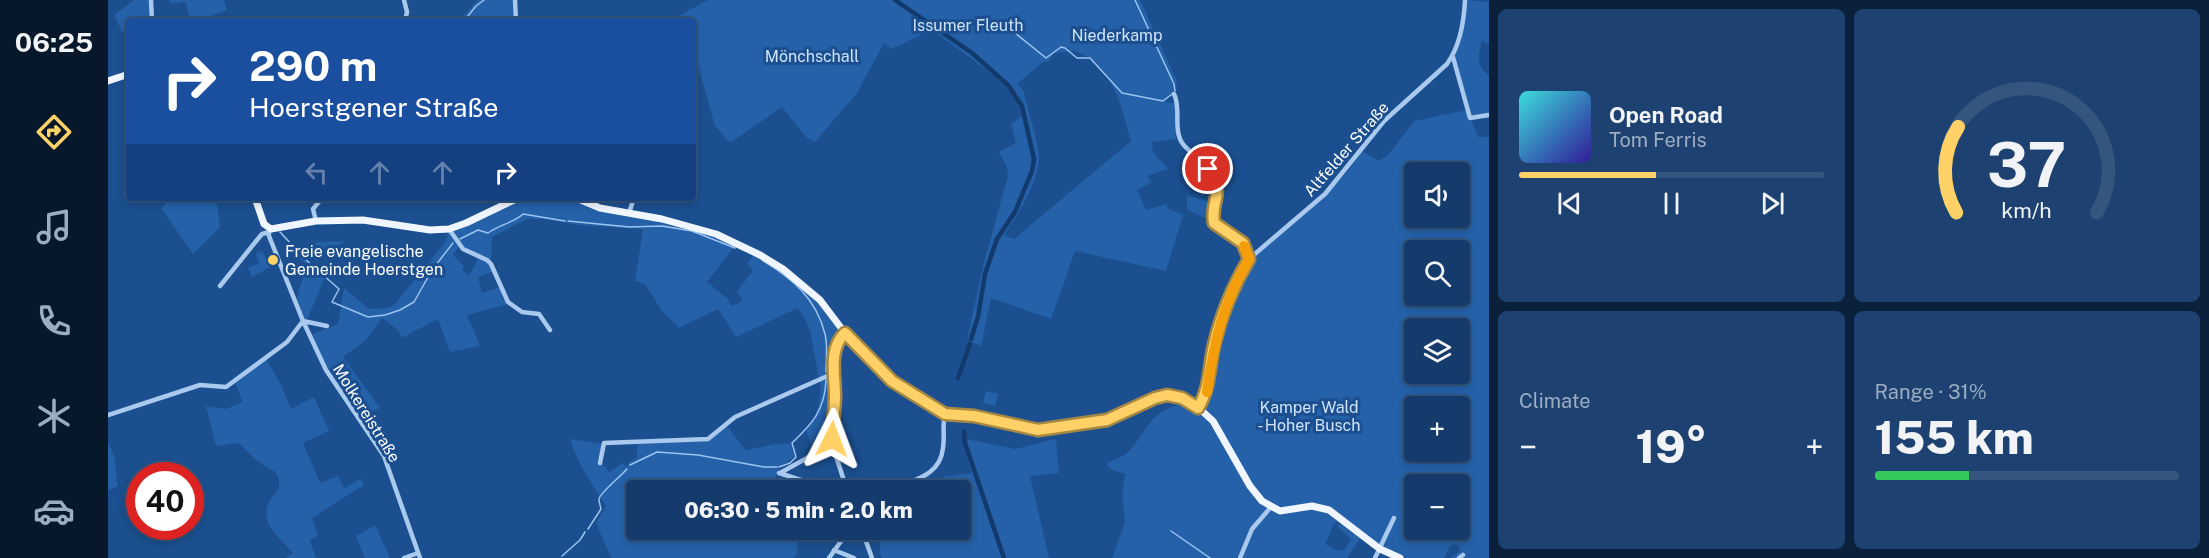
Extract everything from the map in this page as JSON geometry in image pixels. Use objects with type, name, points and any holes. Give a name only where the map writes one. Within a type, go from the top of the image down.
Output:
[{"type":"main road","points":[[108,81],[126,75]]},
{"type":"main road","points":[[256,201],[264,224],[269,230],[316,221],[371,220],[429,230],[449,229],[466,224],[512,201]]},
{"type":"main road","points":[[583,201],[600,208],[693,227],[749,249],[783,269],[820,300],[845,333],[892,381],[945,414],[974,416],[1038,430],[1107,420],[1155,398],[1167,395],[1182,398],[1213,421],[1255,494],[1271,507],[1280,511],[1312,506],[1329,510],[1380,549],[1400,558]]},
{"type":"street","points":[[151,0],[152,18]]},
{"type":"street","points":[[404,0],[407,12],[406,18]]},
{"type":"street","points":[[515,0],[516,18]]},
{"type":"street","name":"Altfelder Straße","points":[[1198,408],[1207,390],[1212,354],[1223,315],[1238,278],[1249,259],[1325,194],[1384,122],[1443,70],[1453,57],[1464,20],[1465,0]]},
{"type":"street","points":[[1453,57],[1471,119],[1489,115]]},
{"type":"street","points":[[1174,94],[1177,100],[1178,131],[1181,142],[1201,160],[1217,185],[1218,194],[1213,212],[1214,223],[1243,243],[1249,259]]},
{"type":"street","points":[[316,221],[313,209],[320,201]]},
{"type":"street","points":[[628,213],[633,201]]},
{"type":"street","points":[[449,229],[463,249],[491,264],[508,302],[522,312],[540,314],[550,330]]},
{"type":"street","points":[[220,286],[250,247],[269,230]]},
{"type":"street","name":"Molkereistraße","points":[[269,230],[303,321],[326,370],[384,456],[419,555],[404,558]]},
{"type":"street","points":[[108,415],[200,386],[226,387],[287,342],[303,321],[327,326]]},
{"type":"street","points":[[843,480],[833,447],[835,394],[832,375],[837,341],[845,333]]},
{"type":"street","points":[[600,463],[604,443],[708,439],[735,417],[832,375]]},
{"type":"street","points":[[915,480],[925,476],[935,467],[942,454],[945,414]]},
{"type":"street","points":[[801,480],[779,473],[807,458],[832,437]]},
{"type":"street","points":[[1240,558],[1252,529],[1271,507]]},
{"type":"street","points":[[1375,558],[1394,518]]},
{"type":"street","points":[[829,558],[842,540]]},
{"type":"street","points":[[866,540],[872,558]]},
{"type":"street","points":[[834,550],[854,558]]},
{"type":"green space","points":[[134,0],[151,0],[152,14],[145,18],[126,18],[126,30],[122,32],[114,15]]},
{"type":"green space","points":[[169,0],[224,0],[227,10],[213,15],[214,18],[189,18],[186,2],[170,3]]},
{"type":"green space","points":[[478,0],[515,0],[516,18],[462,18]]},
{"type":"green space","points":[[708,0],[1140,0],[1176,79],[1177,89],[1164,102],[1175,103],[1176,139],[1152,142],[1153,152],[1168,169],[1147,176],[1152,182],[1137,190],[1146,210],[1167,204],[1167,208],[1183,215],[1166,271],[1075,251],[1051,319],[991,298],[981,346],[967,340],[983,266],[1008,176],[1007,167],[999,152],[1016,143],[1011,124],[1022,116],[1016,96],[995,76],[932,30],[892,49],[884,43],[857,93],[815,142],[807,138],[782,107],[730,143],[715,126],[698,65],[696,65],[696,18],[675,18]],"holes":[[[1075,51],[1099,67],[1114,88],[1131,141],[1014,239],[1004,235],[1031,189],[1039,160],[1024,92],[1017,84],[1043,62],[1049,61],[1054,53]]]},
{"type":"green space","name":"Kamper Wald - Hoher Busch","points":[[1465,0],[1489,2],[1489,44],[1482,41],[1479,56],[1482,68],[1489,76],[1489,115],[1471,119],[1478,137],[1489,137],[1489,558],[1465,558],[1463,555],[1450,558],[1460,551],[1455,544],[1450,546],[1444,558],[1406,558],[1386,550],[1339,520],[1334,524],[1325,544],[1344,551],[1351,539],[1337,526],[1341,523],[1360,538],[1347,558],[1112,558],[1125,522],[1122,496],[1125,474],[1112,470],[1106,464],[1127,453],[1148,424],[1168,408],[1179,405],[1180,398],[1198,408],[1205,397],[1210,364],[1231,291],[1249,260],[1320,201],[1348,171],[1362,151],[1379,161],[1389,154],[1414,121],[1467,110],[1454,58],[1464,21]]},
{"type":"green space","points":[[1187,195],[1213,203],[1212,221],[1187,210]]},
{"type":"green space","points":[[169,201],[216,201],[220,227],[193,254],[161,208]]},
{"type":"green space","points":[[511,201],[586,201],[601,208],[662,219],[737,243],[707,282],[728,299],[732,306],[743,301],[737,291],[753,271],[747,263],[756,253],[808,289],[845,333],[835,355],[832,437],[815,453],[806,431],[817,413],[821,389],[810,331],[798,308],[736,337],[718,309],[679,328],[662,311],[645,284],[635,281],[643,229],[579,225],[544,219],[527,219],[492,237],[491,264],[495,271],[478,277],[482,293],[500,287],[503,299],[508,304],[467,315],[480,346],[450,352],[438,319],[402,338],[398,330],[382,318],[366,340],[343,357],[380,408],[359,418],[326,370],[311,335],[338,324],[344,288],[369,309],[387,308],[394,305],[446,241],[449,229]],"holes":[[[459,247],[478,259],[469,276],[462,270],[464,266],[453,255]]]},
{"type":"green space","points":[[345,241],[317,261],[302,253],[317,242]]},
{"type":"green space","points":[[295,248],[325,277],[307,320],[304,319],[295,299],[298,297],[308,266],[298,257]]},
{"type":"green space","points":[[262,251],[270,267],[252,277],[248,268],[259,263],[256,254]]},
{"type":"green space","points":[[265,357],[291,409],[314,397],[329,431],[303,443],[320,483],[338,476],[344,488],[361,479],[364,485],[312,518],[318,536],[310,540],[316,558],[286,558],[293,553],[268,523],[267,507],[279,489],[279,479],[275,472],[256,460],[239,443],[216,446],[206,406],[226,409],[243,402],[234,380]]},
{"type":"green space","points":[[986,391],[998,394],[995,406],[983,403]]},
{"type":"green space","points":[[725,424],[746,450],[776,444],[791,444],[794,457],[779,467],[775,480],[626,480],[626,540],[798,540],[797,555],[793,558],[611,558],[596,523],[606,506],[581,466],[570,439],[603,444],[602,463],[609,472],[623,463],[626,467],[629,462],[637,458],[637,443],[708,439]]},
{"type":"green space","points":[[962,438],[1015,449],[1056,439],[1059,473],[1030,476],[1049,558],[882,558],[880,540],[971,540],[971,480],[943,480],[942,477],[972,473]]},
{"type":"green space","points":[[108,443],[115,459],[118,486],[108,490]]},
{"type":"green space","points":[[928,474],[930,480],[914,480]]},
{"type":"green space","points":[[375,525],[390,558],[365,558],[356,536]]},
{"type":"waterway","points":[[466,18],[484,0]]},
{"type":"waterway","name":"Issumer Fleuth","points":[[895,0],[972,53],[1008,85],[1022,106],[1034,159],[1032,171],[1015,212],[997,239],[985,274],[978,317],[971,339]]},
{"type":"waterway","points":[[1135,0],[1174,84],[1175,91]]},
{"type":"waterway","points":[[999,20],[1046,58],[1061,47],[1077,58],[1090,58],[1122,93],[1163,101],[1172,94]]},
{"type":"waterway","points":[[460,239],[478,230],[488,233],[523,214],[565,221]]},
{"type":"waterway","points":[[568,221],[629,227],[662,226],[692,231],[735,248]]},
{"type":"waterway","points":[[280,232],[305,259],[339,289],[332,302],[368,317],[385,315],[414,302],[432,270],[453,243]]},
{"type":"waterway","points":[[762,260],[793,282],[816,310],[826,338],[826,372]]},
{"type":"waterway","name":"Issumer Fleuth","points":[[958,378],[970,344]]},
{"type":"waterway","points":[[779,467],[790,463],[796,457],[792,443],[816,416],[823,400],[826,380]]},
{"type":"waterway","name":"Issumer Fleuth","points":[[964,432],[965,443],[1004,558]]},
{"type":"waterway","points":[[630,465],[657,452],[698,455],[764,467],[777,467]]},
{"type":"waterway","points":[[588,529],[601,509],[600,497],[627,469]]},
{"type":"waterway","points":[[1171,531],[1210,558]]},
{"type":"waterway","points":[[562,556],[580,540],[585,532]]},
{"type":"slow traffic","points":[[1207,392],[1216,338],[1232,291],[1249,259],[1244,246]]},
{"type":"place","name":"Freie evangelische Gemeinde Hoerstgen","points":[[273,260]]},
{"type":"route","points":[[832,439],[835,394],[832,375],[835,350],[837,341],[845,333],[892,381],[935,410],[945,414],[974,416],[1038,430],[1107,420],[1155,398],[1167,395],[1182,398],[1198,408],[1205,398],[1212,354],[1223,315],[1238,278],[1249,259],[1243,243],[1214,223],[1213,212],[1218,190],[1208,169]]},
{"type":"park label","name":"Niederkamp","points":[[1117,35]]},
{"type":"park label","name":"Mönchschall","points":[[812,56]]}]
